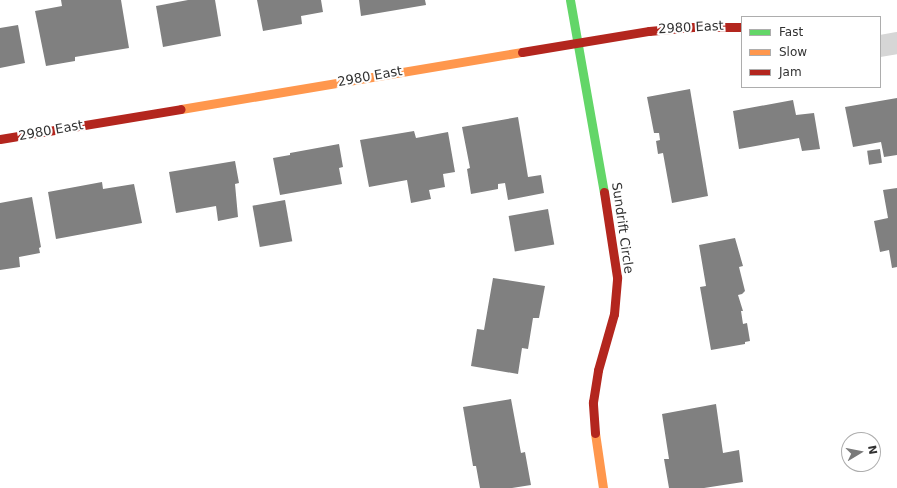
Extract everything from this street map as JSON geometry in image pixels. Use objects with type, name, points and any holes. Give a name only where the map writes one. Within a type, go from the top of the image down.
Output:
[{"type":"street","name":"Sundrift Circle","points":[[570,0],[613,241],[617,277],[614,314],[598,370],[593,402],[597,452],[603,488]]},
{"type":"street","name":"2980 East","points":[[0,139],[649,31],[693,27],[741,27]]},
{"type":"street","points":[[881,46],[897,43]]},
{"type":"building","points":[[61,0],[121,0],[129,48],[75,57],[75,61],[46,66],[35,11],[62,6]]},
{"type":"building","points":[[188,0],[215,0],[221,36],[163,47],[156,6]]},
{"type":"building","points":[[257,0],[321,0],[323,12],[301,16],[302,24],[263,31]]},
{"type":"building","points":[[359,0],[425,0],[426,5],[361,16]]},
{"type":"building","points":[[18,25],[25,63],[0,68],[0,28]]},
{"type":"building","points":[[690,89],[708,196],[672,203],[663,153],[658,154],[656,141],[660,140],[659,133],[654,133],[647,97]]},
{"type":"building","points":[[897,98],[897,155],[884,157],[881,142],[853,147],[845,107]]},
{"type":"building","points":[[793,100],[796,115],[814,113],[820,149],[802,151],[799,138],[739,149],[733,111]]},
{"type":"building","points":[[518,117],[528,177],[541,175],[544,193],[508,200],[505,183],[498,184],[498,189],[471,194],[467,169],[470,168],[462,127]]},
{"type":"building","points":[[414,131],[416,138],[448,132],[455,172],[443,174],[445,187],[429,190],[431,199],[411,203],[407,180],[369,187],[360,140]]},
{"type":"building","points":[[339,144],[343,167],[339,168],[342,184],[280,195],[273,158],[290,155],[290,153]]},
{"type":"building","points":[[880,149],[882,163],[869,165],[867,151]]},
{"type":"building","points":[[235,161],[239,183],[235,184],[238,217],[218,221],[216,206],[176,213],[169,172]]},
{"type":"building","points":[[102,182],[103,189],[134,184],[142,223],[56,239],[48,192]]},
{"type":"building","points":[[897,188],[897,267],[892,268],[889,250],[880,252],[874,221],[888,218],[883,190]]},
{"type":"building","points":[[32,197],[41,247],[39,248],[40,253],[19,257],[20,267],[0,270],[0,203]]},
{"type":"building","points":[[285,200],[292,241],[260,247],[253,206]]},
{"type":"building","points":[[548,209],[554,244],[515,251],[509,216]]},
{"type":"building","points":[[735,238],[743,266],[739,267],[745,291],[738,295],[743,311],[741,311],[743,324],[747,323],[750,341],[745,342],[745,344],[711,350],[700,287],[706,286],[699,245]]},
{"type":"building","points":[[493,278],[545,286],[539,318],[533,318],[528,349],[522,348],[518,374],[471,366],[477,329],[484,330]]},
{"type":"building","points":[[511,399],[521,453],[525,452],[531,485],[512,488],[480,488],[476,466],[473,466],[463,407]]},
{"type":"building","points":[[716,404],[723,453],[739,450],[743,482],[704,488],[669,488],[664,459],[669,459],[662,414]]},
{"type":"traffic: fast","points":[[570,0],[604,192]]},
{"type":"traffic: slow","points":[[181,109],[522,52]]},
{"type":"traffic: slow","points":[[595,433],[603,488]]},
{"type":"traffic: jam","points":[[522,52],[649,31],[693,27],[741,27]]},
{"type":"traffic: jam","points":[[0,139],[181,109]]},
{"type":"traffic: jam","points":[[595,433],[593,402],[598,370],[614,314],[617,277],[604,192]]}]
